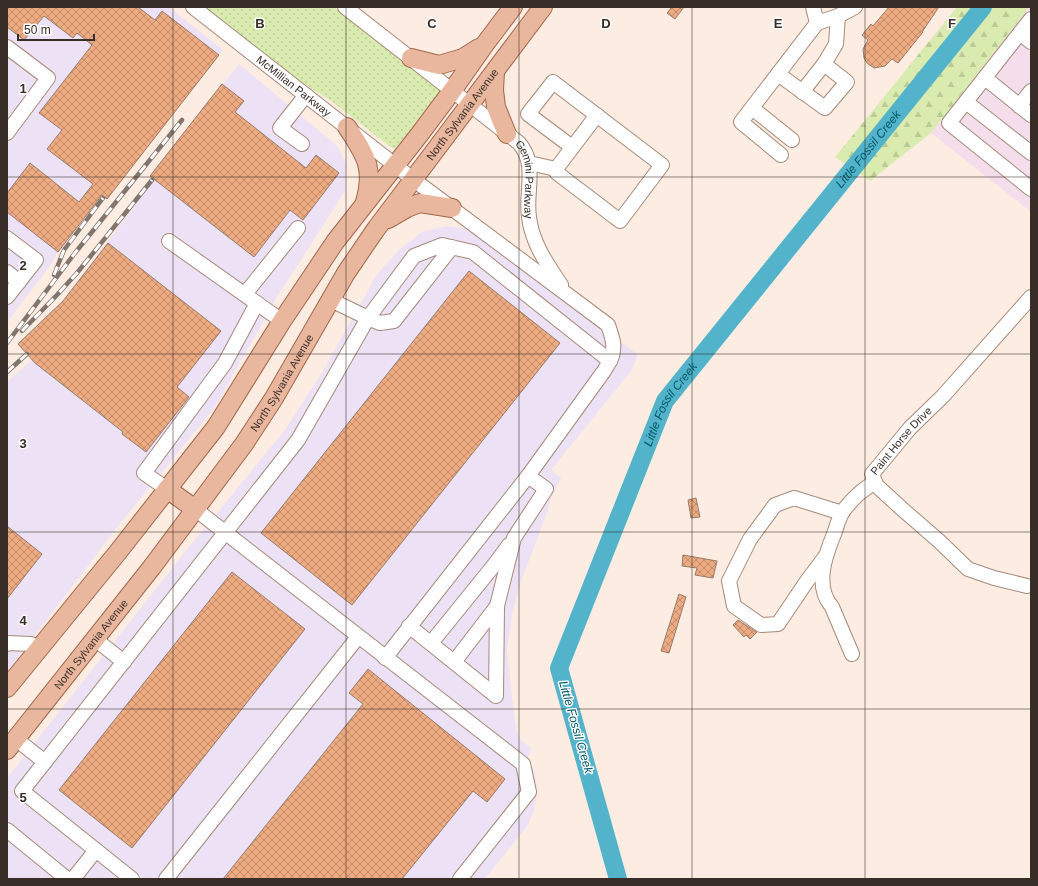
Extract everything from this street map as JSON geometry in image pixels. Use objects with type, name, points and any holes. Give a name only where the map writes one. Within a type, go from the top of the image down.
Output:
[{"type":"main road","name":"North Sylvania Avenue","points":[[7,688],[118,552],[216,427],[282,321],[335,242],[452,91],[484,44],[513,7]]},
{"type":"main road","name":"North Sylvania Avenue","points":[[12,745],[195,510],[244,444],[269,405],[346,273],[376,229],[543,7]]},
{"type":"main road","points":[[411,58],[439,65],[463,58],[484,44]]},
{"type":"main road","points":[[495,72],[494,90],[496,107],[507,134]]},
{"type":"main road","points":[[347,127],[364,154],[369,167],[369,187],[364,206]]},
{"type":"main road","points":[[376,229],[402,210],[420,203],[452,208]]},
{"type":"main road","points":[[167,490],[195,510]]},
{"type":"street","name":"McMillian Parkway","points":[[193,7],[395,165]]},
{"type":"street","points":[[345,7],[452,91]]},
{"type":"street","points":[[813,7],[817,23]]},
{"type":"street","points":[[781,155],[741,122],[817,23],[838,16],[855,7]]},
{"type":"street","points":[[802,92],[824,64],[836,44],[838,16]]},
{"type":"street","points":[[1031,19],[949,123],[1031,189]]},
{"type":"street","points":[[1020,33],[1031,42]]},
{"type":"street","points":[[7,47],[48,78],[7,133]]},
{"type":"street","points":[[778,74],[825,108],[847,82],[824,64]]},
{"type":"street","points":[[985,78],[1031,115]]},
{"type":"street","points":[[556,168],[557,173],[620,221],[662,165],[553,82],[528,114],[572,147]]},
{"type":"street","name":"Gemini Parkway","points":[[452,91],[471,104],[519,143],[525,150],[529,163],[528,216],[533,234],[540,253],[565,292]]},
{"type":"street","points":[[1019,106],[1031,91]]},
{"type":"street","points":[[302,144],[280,128],[306,94]]},
{"type":"street","points":[[966,102],[1031,153]]},
{"type":"street","points":[[752,108],[792,140]]},
{"type":"street","points":[[556,168],[597,115]]},
{"type":"street","points":[[529,163],[556,168]]},
{"type":"street","name":"Gemini Parkway","points":[[395,165],[608,325],[614,341],[613,356],[610,362]]},
{"type":"street","points":[[167,490],[144,473],[225,363],[251,299],[298,228]]},
{"type":"street","points":[[7,238],[36,260],[7,297]]},
{"type":"street","points":[[169,241],[282,321]]},
{"type":"street","points":[[132,879],[22,791],[298,440],[368,318],[414,256],[442,245],[473,252],[610,362],[528,476],[384,658]]},
{"type":"street","points":[[331,300],[380,323],[394,322],[452,247]]},
{"type":"street","points":[[7,272],[19,282]]},
{"type":"street","name":"Paint Horse Drive","points":[[1027,586],[994,578],[968,569],[876,485],[872,474],[910,428],[943,396],[1031,297]]},
{"type":"street","points":[[431,643],[495,564],[546,490],[528,476]]},
{"type":"street","points":[[852,654],[832,607],[827,602],[822,580],[825,557],[842,513],[858,493],[875,482]]},
{"type":"street","points":[[825,557],[778,624],[761,625],[734,606],[729,581],[750,539],[775,505],[794,498],[842,513]]},
{"type":"street","points":[[195,510],[384,658],[523,764],[529,792],[460,879]]},
{"type":"street","points":[[409,626],[496,696],[497,606],[514,538]]},
{"type":"street","points":[[454,662],[497,606]]},
{"type":"street","points":[[166,879],[358,637]]},
{"type":"street","points":[[95,639],[124,662]]},
{"type":"street","points":[[7,644],[31,644],[39,648]]},
{"type":"street","points":[[12,745],[45,762]]},
{"type":"street","points":[[7,830],[68,879]]},
{"type":"street","points":[[72,879],[96,850]]},
{"type":"shaded area","points":[[7,7],[169,7],[223,50],[107,199],[101,194],[58,252],[49,267],[7,322]]},
{"type":"shaded area","points":[[1029,7],[1031,7],[1031,212],[931,133]]},
{"type":"shaded area","points":[[239,64],[338,147],[346,164],[345,191],[275,300],[215,407],[122,521],[7,672],[7,382],[32,360],[18,344],[63,301],[154,180],[150,176]]},
{"type":"shaded area","points":[[446,226],[473,230],[638,355],[631,371],[551,470],[561,478],[551,498],[520,584],[512,615],[507,650],[516,729],[520,739],[531,748],[530,754],[527,757],[535,773],[537,790],[534,810],[528,825],[485,879],[7,879],[7,778],[185,552],[285,430],[323,371],[376,276],[399,250],[422,232]]},
{"type":"green space","points":[[201,7],[334,7],[438,88],[440,92],[395,149],[389,146],[330,100],[293,77]]},
{"type":"green space","points":[[957,7],[1029,7],[931,133],[870,181],[835,157]]},
{"type":"building","points":[[7,7],[138,7],[155,20],[162,11],[219,55],[107,199],[102,195],[58,252],[7,212],[7,193],[30,163],[79,202],[93,184],[47,149],[62,130],[39,113],[92,45],[77,33],[73,38],[44,16],[24,40],[7,27]]},
{"type":"building","points":[[672,7],[684,7],[675,19],[667,13]]},
{"type":"building","points":[[889,7],[939,7],[923,32],[898,63],[892,59],[885,66],[874,68],[867,63],[864,58],[863,49],[868,40],[862,35],[871,24],[873,26]]},
{"type":"building","points":[[222,84],[244,101],[235,112],[306,168],[316,155],[339,173],[303,220],[290,210],[254,257],[150,176]]},
{"type":"building","points":[[108,243],[221,331],[177,387],[189,397],[146,452],[122,434],[123,432],[35,363],[18,344],[63,301]]},
{"type":"building","points":[[469,271],[560,343],[352,605],[261,533]]},
{"type":"building","points":[[696,498],[700,517],[691,518],[688,500]]},
{"type":"building","points":[[7,526],[42,554],[7,599]]},
{"type":"building","points":[[683,555],[717,561],[713,578],[695,575],[697,568],[682,566]]},
{"type":"building","points":[[232,572],[305,629],[132,848],[59,790]]},
{"type":"building","points":[[679,594],[686,597],[669,653],[661,651]]},
{"type":"building","points":[[738,620],[757,632],[750,639],[746,635],[744,637],[733,625]]},
{"type":"building","points":[[368,669],[505,779],[487,802],[473,791],[402,879],[223,879],[363,704],[349,693]]},
{"type":"waterway","name":"Little Fossil Creek","points":[[618,879],[559,668],[665,401],[983,7]]},
{"type":"railway","points":[[7,343],[75,253],[182,120]]},
{"type":"railway","points":[[22,331],[77,273],[152,180]]},
{"type":"railway","points":[[54,275],[64,250],[103,198]]},
{"type":"railway","points":[[7,372],[27,354]]}]
